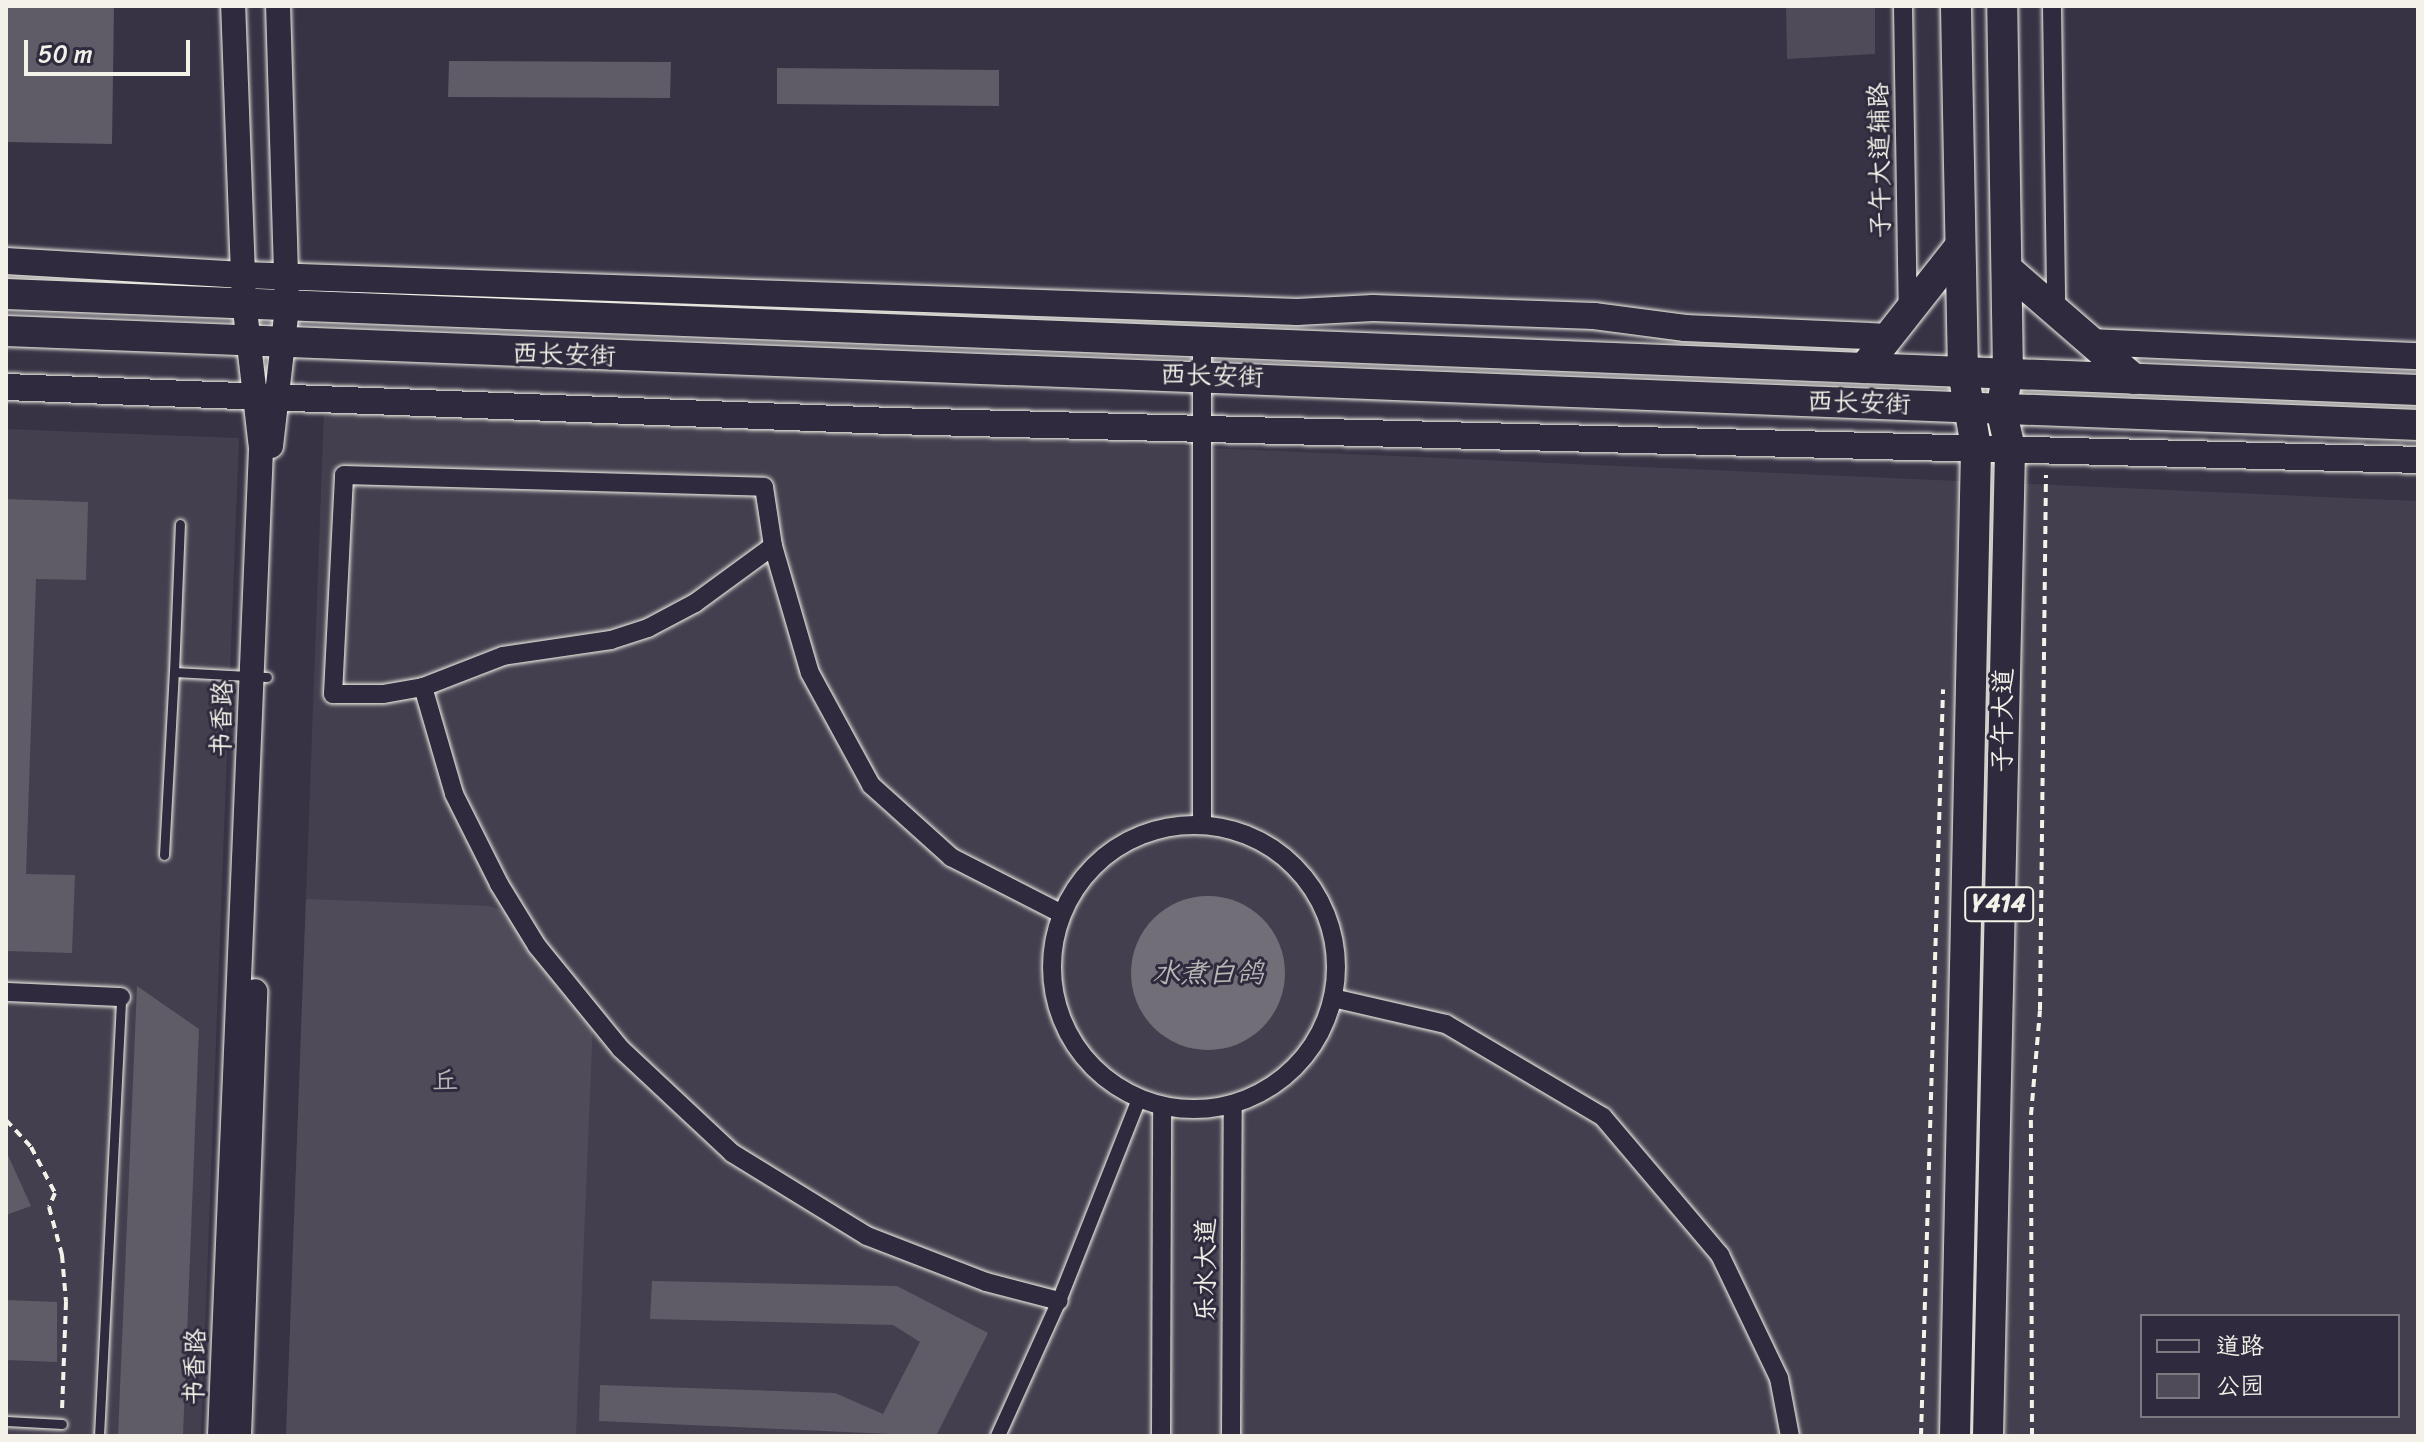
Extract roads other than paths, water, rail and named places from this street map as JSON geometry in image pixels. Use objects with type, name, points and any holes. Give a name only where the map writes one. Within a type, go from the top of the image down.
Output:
[{"type":"main road","name":"子午大道","points":[[1955,1436],[1976,447],[1966,408],[1963,372],[1956,6]]},
{"type":"main road","name":"子午大道","points":[[1988,1436],[2010,448],[2001,409],[2008,374],[2002,6]]},
{"type":"main road","points":[[1864,368],[1960,246]]},
{"type":"main road","points":[[6,261],[243,288],[286,276],[1297,312],[1373,308],[1578,316],[1685,328],[1889,337]]},
{"type":"main road","points":[[2007,269],[2134,379]]},
{"type":"main road","name":"西长安街","points":[[6,294],[243,288],[287,307],[2418,390]]},
{"type":"main road","name":"西长安街","points":[[6,331],[246,340],[279,345],[1202,375],[2418,425]]},
{"type":"main road","points":[[2091,342],[2418,356]]},
{"type":"main road","points":[[6,387],[264,399],[1202,429],[2418,460]]},
{"type":"street","name":"书香路","points":[[233,6],[246,340],[264,399]]},
{"type":"street","name":"书香路","points":[[239,1436],[259,677],[261,448],[264,399],[287,307],[278,6]]},
{"type":"street","name":"子午大道辅路","points":[[1903,6],[1908,312]]},
{"type":"street","points":[[2052,6],[2056,311]]},
{"type":"street","points":[[1202,343],[1202,822]]},
{"type":"street","points":[[773,546],[695,603],[648,628],[611,640],[503,656],[423,687],[383,694],[333,694],[344,475],[764,487],[773,546],[810,673],[871,785],[951,857],[1060,913]]},
{"type":"street","name":"书香路","points":[[220,1436],[259,677]]},
{"type":"street","points":[[423,687],[454,794],[499,884],[537,946],[621,1049],[732,1153],[867,1236],[986,1282],[1059,1301]]},
{"type":"street","points":[[1202,822],[1264,842],[1299,869],[1325,907],[1337,950],[1333,998],[1322,1032],[1299,1064],[1269,1088],[1233,1104],[1198,1109],[1162,1106],[1139,1099],[1101,1076],[1071,1042],[1054,1001],[1052,971],[1060,913],[1086,872],[1125,841],[1172,825],[1202,822]]},
{"type":"street","points":[[6,992],[121,997]]},
{"type":"street","points":[[1333,998],[1446,1024],[1603,1117],[1720,1255],[1779,1378],[1790,1436]]},
{"type":"street","points":[[998,1436],[1059,1301],[1139,1099]]},
{"type":"street","name":"乐水大道","points":[[1231,1436],[1233,1104]]},
{"type":"street","name":"乐水大道","points":[[1161,1436],[1162,1106]]},
{"type":"lane","points":[[164,855],[180,524]]},
{"type":"lane","points":[[174,672],[259,677]]},
{"type":"lane","points":[[99,1436],[121,997]]},
{"type":"lane","points":[[6,1421],[62,1424]]},
{"type":"water","name":"水煮白鸽","points":[[1208,896],[1238,902],[1263,918],[1279,943],[1285,973],[1279,1003],[1263,1028],[1238,1044],[1208,1050],[1178,1044],[1153,1028],[1137,1003],[1131,973],[1137,943],[1153,918],[1178,902]]},
{"type":"park label","name":"丘","points":[[445,1081]]}]
